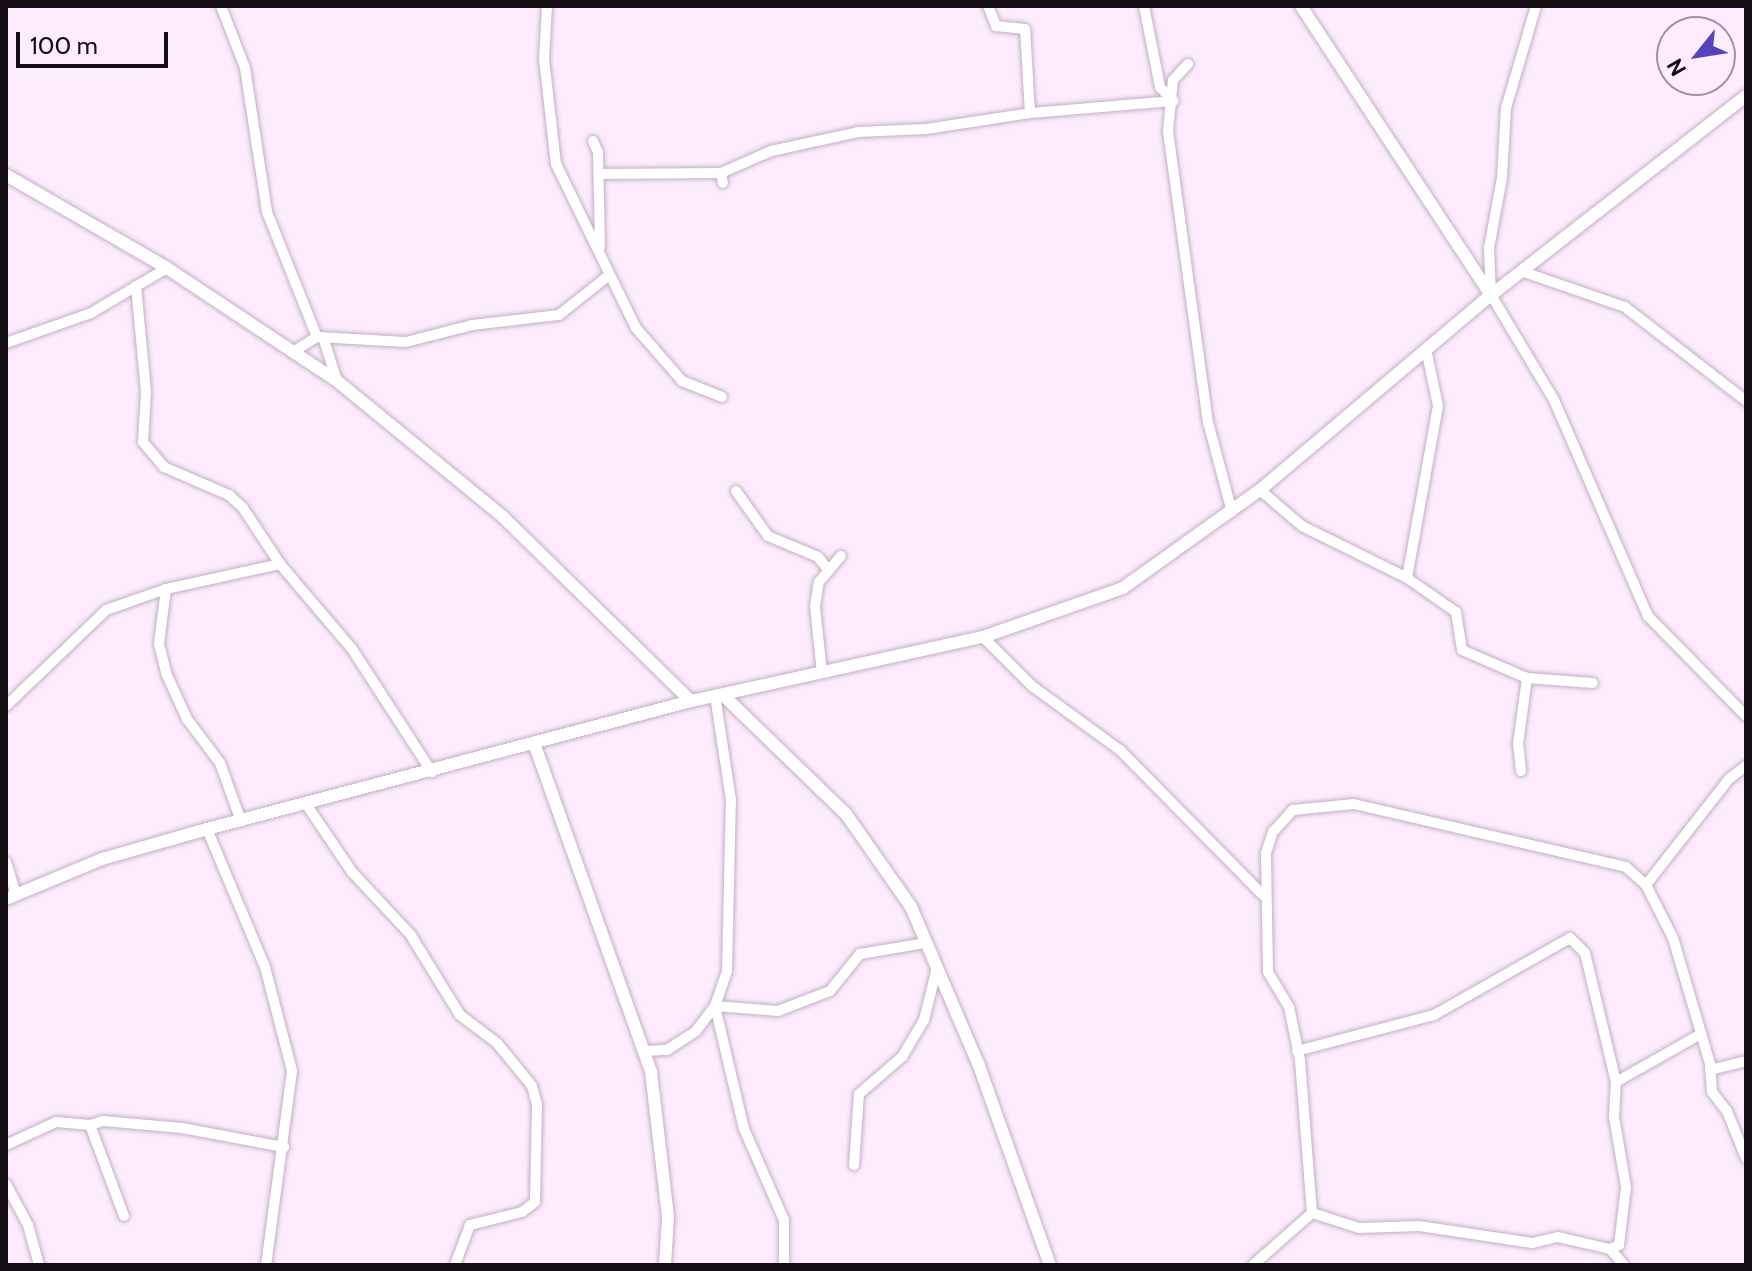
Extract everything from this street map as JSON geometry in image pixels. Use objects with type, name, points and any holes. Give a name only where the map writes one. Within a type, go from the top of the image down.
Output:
[{"type":"street","points":[[221,6],[245,68],[267,212],[337,381]]},
{"type":"street","points":[[547,6],[544,59],[556,164],[600,253],[608,276],[667,368],[682,381],[722,397]]},
{"type":"street","points":[[988,6],[996,26],[1025,29],[1030,113]]},
{"type":"street","points":[[1144,6],[1160,87],[1173,101]]},
{"type":"street","points":[[1301,6],[1491,295],[1554,400],[1648,616],[1746,716]]},
{"type":"street","points":[[1491,295],[1489,248],[1502,178],[1506,108],[1536,6]]},
{"type":"street","points":[[1188,64],[1173,80],[1168,131],[1208,422],[1232,512]]},
{"type":"street","points":[[6,862],[11,896],[102,859],[207,829],[535,746],[691,701],[983,637],[1123,588],[1260,490],[1491,295],[1746,96]]},
{"type":"street","points":[[600,174],[722,178],[771,151],[858,132],[926,129],[1030,113],[1173,101]]},
{"type":"street","points":[[593,141],[600,174],[600,253]]},
{"type":"street","points":[[6,175],[167,268],[296,350],[337,381],[503,517],[691,701]]},
{"type":"street","points":[[6,328],[10,342],[91,313],[167,268]]},
{"type":"street","points":[[1521,271],[1625,307],[1746,401]]},
{"type":"street","points":[[296,350],[320,337],[406,342],[472,325],[559,315],[608,276]]},
{"type":"street","points":[[136,286],[146,392],[143,442],[164,467],[229,495],[280,564],[352,649],[432,772]]},
{"type":"street","points":[[1407,578],[1438,406],[1426,349]]},
{"type":"street","points":[[1260,490],[1302,526],[1407,578],[1456,612],[1462,650],[1527,678],[1593,683]]},
{"type":"street","points":[[736,491],[768,536],[818,557],[827,568]]},
{"type":"street","points":[[822,673],[815,606],[827,568],[841,556]]},
{"type":"street","points":[[6,706],[106,610],[166,589],[280,564]]},
{"type":"street","points":[[166,589],[159,644],[166,673],[187,719],[220,763],[241,821]]},
{"type":"street","points":[[983,637],[1032,686],[1121,751],[1263,895]]},
{"type":"street","points":[[1521,771],[1518,744],[1527,678]]},
{"type":"street","points":[[719,696],[846,814],[887,868],[926,943],[978,1063],[1050,1265]]},
{"type":"street","points":[[645,1051],[681,1044],[715,1006],[727,971],[731,800],[719,696]]},
{"type":"street","points":[[535,746],[645,1051],[668,1217],[665,1265]]},
{"type":"street","points":[[1646,885],[1729,779],[1746,766]]},
{"type":"street","points":[[306,804],[352,872],[410,934],[460,1015],[497,1043],[532,1086],[537,1105],[535,1202],[522,1212],[470,1225],[455,1265]]},
{"type":"street","points":[[1253,1265],[1312,1213],[1312,1167],[1297,1051],[1283,992],[1268,972],[1263,895],[1267,843],[1293,810],[1317,805],[1388,808],[1513,843],[1577,854],[1626,867],[1646,885],[1673,938],[1701,1034],[1712,1092],[1727,1111],[1746,1158]]},
{"type":"street","points":[[207,829],[265,967],[292,1071],[266,1265]]},
{"type":"street","points":[[1297,1051],[1434,1015],[1570,938],[1585,953],[1616,1082],[1614,1117],[1626,1187],[1619,1245],[1610,1249]]},
{"type":"street","points":[[715,1006],[778,1011],[830,991],[860,954],[926,943]]},
{"type":"street","points":[[854,1165],[859,1094],[902,1057],[924,1020],[937,968]]},
{"type":"street","points":[[715,1006],[744,1129],[784,1220],[784,1265]]},
{"type":"street","points":[[1616,1082],[1701,1034]]},
{"type":"street","points":[[1710,1070],[1746,1061]]},
{"type":"street","points":[[6,1145],[56,1122],[90,1125],[103,1121],[182,1128],[284,1147]]},
{"type":"street","points":[[90,1125],[124,1216]]},
{"type":"street","points":[[6,1184],[28,1225],[39,1265]]},
{"type":"street","points":[[1312,1213],[1359,1228],[1419,1226],[1532,1243],[1558,1237],[1610,1249],[1624,1265]]}]
